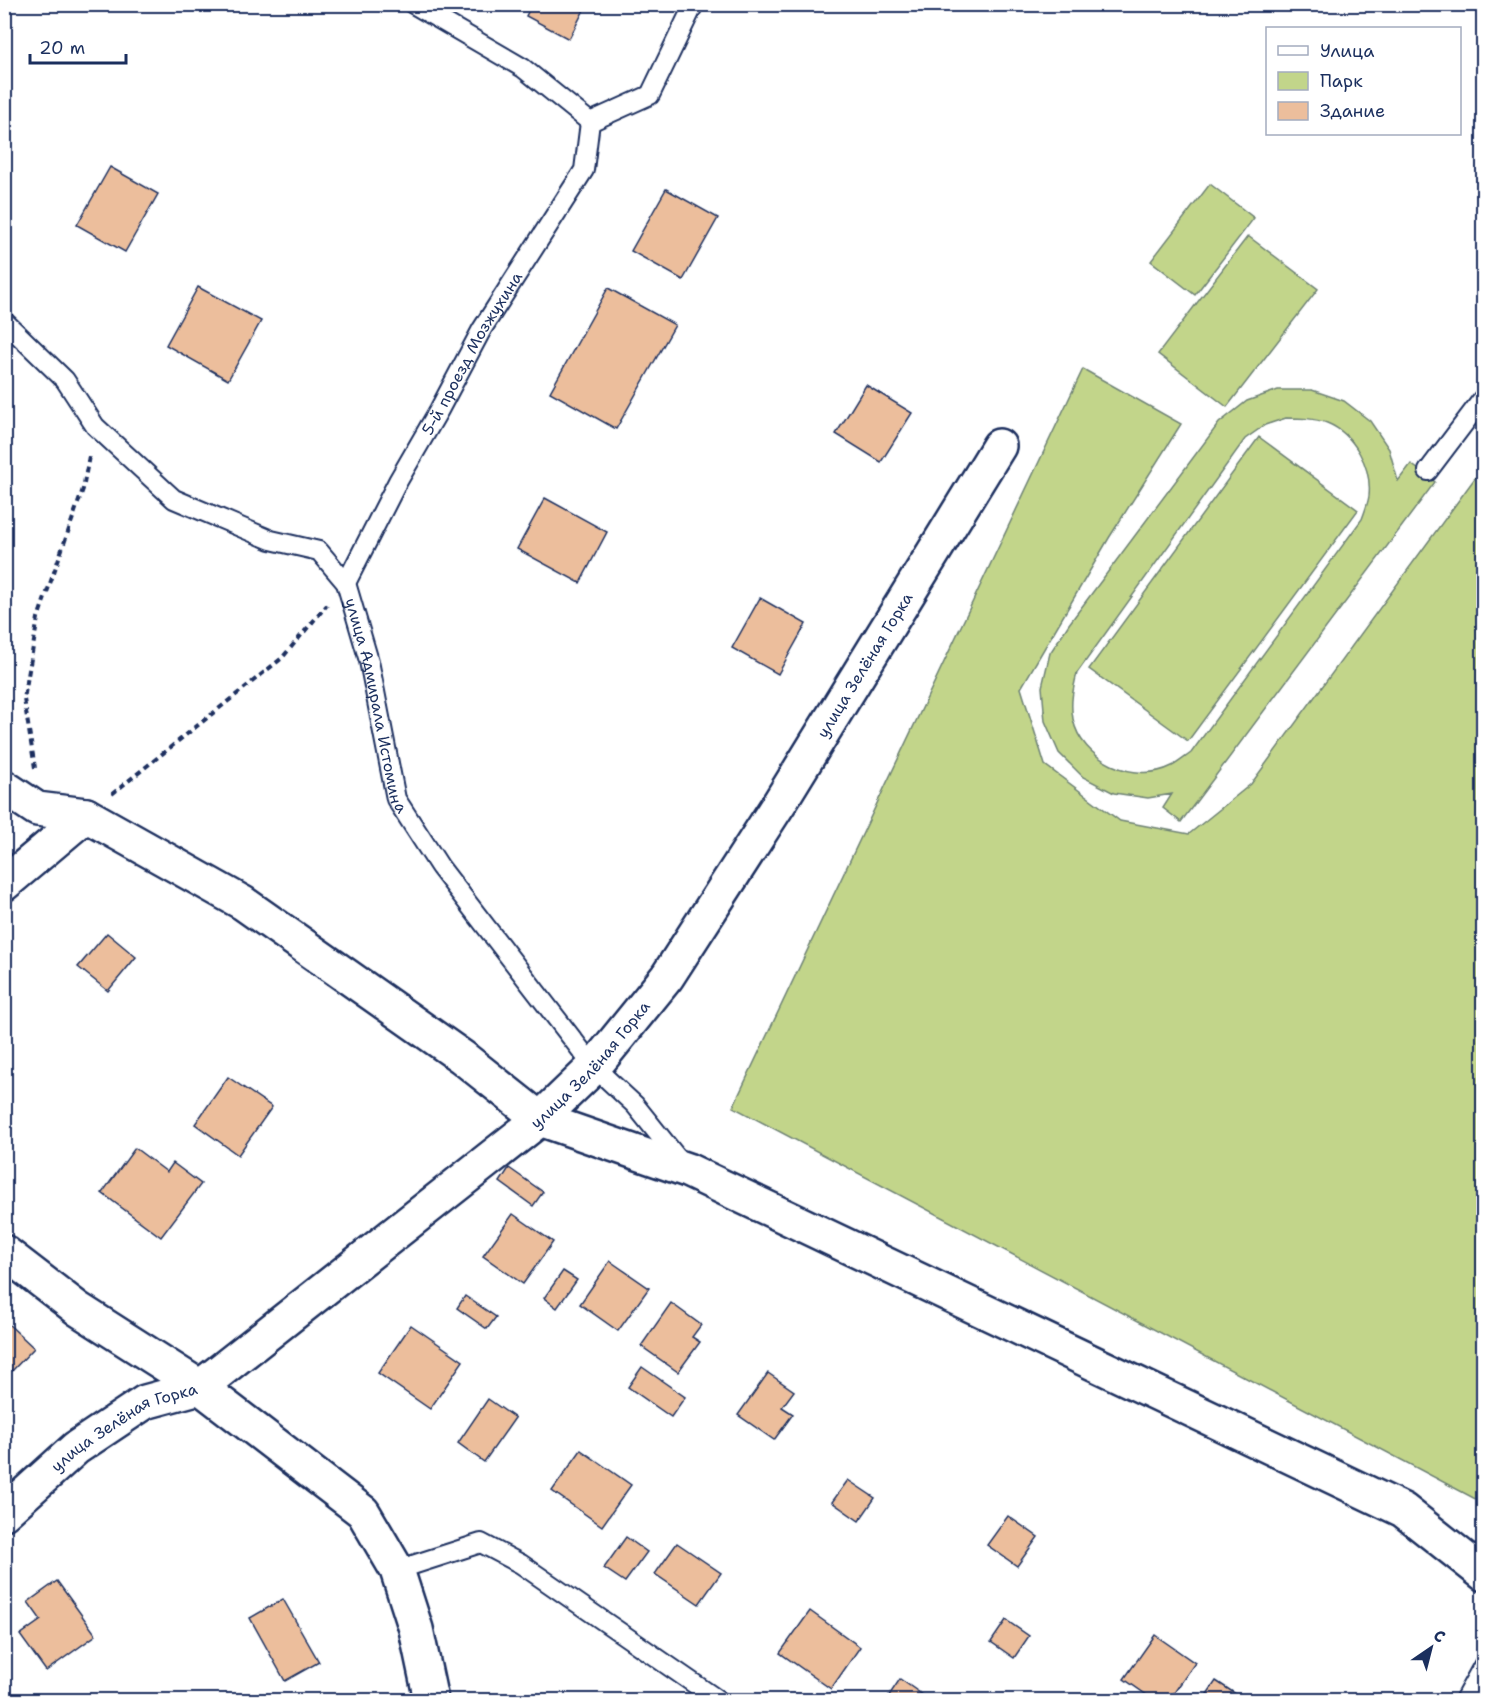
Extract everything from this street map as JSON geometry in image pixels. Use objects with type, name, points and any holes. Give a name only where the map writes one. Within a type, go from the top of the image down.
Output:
[{"type":"street","name":"улица Зелёная Горка","points":[[4,1513],[76,1448],[145,1402],[200,1387],[540,1119],[594,1067],[667,977],[780,802],[999,446]]},
{"type":"street","points":[[4,787],[37,809],[86,815],[243,903],[462,1057],[540,1119],[687,1170],[1403,1509],[1484,1574]]},
{"type":"street","points":[[4,884],[86,815]]},
{"type":"street","points":[[4,1252],[78,1309],[200,1387],[363,1512],[397,1570],[416,1629],[431,1701]]},
{"type":"lane","points":[[413,4],[523,68],[590,122],[650,95],[694,4]]},
{"type":"lane","name":"5-й проезд Мозжухина","points":[[346,583],[398,481],[482,329],[584,170],[590,122]]},
{"type":"lane","name":"улица Адмирала Истомина","points":[[4,321],[65,380],[95,426],[174,499],[272,540],[319,551],[346,583],[369,661],[396,799],[440,867],[594,1067],[635,1105],[687,1170]]},
{"type":"lane","points":[[1428,471],[1484,397]]},
{"type":"lane","points":[[397,1570],[481,1543],[521,1564],[717,1701]]},
{"type":"lane","points":[[1464,1701],[1484,1664]]},
{"type":"path","points":[[37,809],[34,757],[24,699],[38,618],[83,489],[95,426]]},
{"type":"path","points":[[86,815],[282,658],[346,583]]},
{"type":"green space","points":[[1210,184],[1254,218],[1195,295],[1151,261]]},
{"type":"green space","points":[[1248,236],[1318,289],[1227,407],[1158,354]]},
{"type":"green space","points":[[1083,369],[1181,424],[1109,538],[1021,688],[1045,765],[1120,821],[1189,834],[1251,784],[1483,467],[1483,1503],[733,1107]]},
{"type":"green space","points":[[1278,390],[1312,390],[1344,401],[1370,421],[1389,449],[1398,481],[1411,464],[1435,482],[1181,822],[1163,808],[1172,794],[1148,798],[1114,793],[1083,777],[1059,753],[1045,721],[1042,687],[1050,653],[1069,624],[1219,423],[1247,401]],"holes":[[[1286,418],[1312,419],[1327,423],[1337,428],[1353,443],[1368,474],[1369,499],[1362,519],[1191,753],[1172,766],[1157,771],[1142,772],[1112,765],[1098,757],[1078,734],[1072,707],[1077,673],[1245,439],[1265,425]]]},
{"type":"green space","points":[[1259,437],[1358,510],[1188,741],[1089,669]]},
{"type":"building","points":[[532,4],[587,4],[569,39],[526,16]]},
{"type":"building","points":[[110,167],[158,194],[125,252],[77,225]]},
{"type":"building","points":[[666,189],[718,218],[683,280],[631,251]]},
{"type":"building","points":[[198,287],[261,321],[228,380],[166,345]]},
{"type":"building","points":[[608,288],[675,325],[616,429],[550,392]]},
{"type":"building","points":[[866,385],[912,413],[881,462],[836,434]]},
{"type":"building","points":[[545,498],[607,532],[580,583],[517,549]]},
{"type":"building","points":[[760,598],[806,624],[778,674],[732,648]]},
{"type":"building","points":[[107,933],[136,957],[108,991],[78,967]]},
{"type":"building","points":[[228,1077],[272,1107],[238,1155],[195,1124]]},
{"type":"building","points":[[135,1148],[167,1172],[173,1163],[201,1184],[161,1237],[102,1193]]},
{"type":"building","points":[[509,1168],[543,1192],[533,1206],[500,1182]]},
{"type":"building","points":[[513,1214],[553,1242],[523,1284],[483,1256]]},
{"type":"building","points":[[610,1261],[649,1288],[618,1331],[580,1304]]},
{"type":"building","points":[[563,1271],[577,1280],[557,1308],[544,1298]]},
{"type":"building","points":[[465,1296],[496,1317],[487,1329],[457,1308]]},
{"type":"building","points":[[671,1303],[701,1325],[692,1337],[700,1342],[678,1372],[641,1346]]},
{"type":"building","points":[[4,1320],[34,1348],[12,1371],[4,1364]]},
{"type":"building","points":[[411,1325],[463,1361],[430,1409],[378,1373]]},
{"type":"building","points":[[642,1367],[685,1397],[671,1417],[628,1387]]},
{"type":"building","points":[[768,1373],[794,1391],[782,1407],[793,1414],[774,1440],[738,1415]]},
{"type":"building","points":[[488,1399],[515,1418],[484,1462],[458,1443]]},
{"type":"building","points":[[581,1450],[631,1485],[602,1526],[552,1491]]},
{"type":"building","points":[[848,1480],[875,1498],[859,1521],[832,1502]]},
{"type":"building","points":[[1008,1516],[1038,1537],[1017,1566],[987,1545]]},
{"type":"building","points":[[626,1537],[647,1552],[625,1582],[604,1568]]},
{"type":"building","points":[[677,1543],[721,1573],[699,1604],[655,1574]]},
{"type":"building","points":[[57,1581],[96,1635],[46,1671],[20,1635],[41,1620],[28,1602]]},
{"type":"building","points":[[283,1599],[319,1662],[285,1681],[250,1618]]},
{"type":"building","points":[[810,1611],[860,1647],[831,1689],[780,1653]]},
{"type":"building","points":[[1006,1620],[1029,1636],[1014,1658],[991,1642]]},
{"type":"building","points":[[1155,1635],[1195,1663],[1169,1700],[1154,1700],[1124,1679]]},
{"type":"building","points":[[900,1679],[930,1700],[886,1700]]},
{"type":"building","points":[[1216,1681],[1245,1700],[1203,1700]]}]
